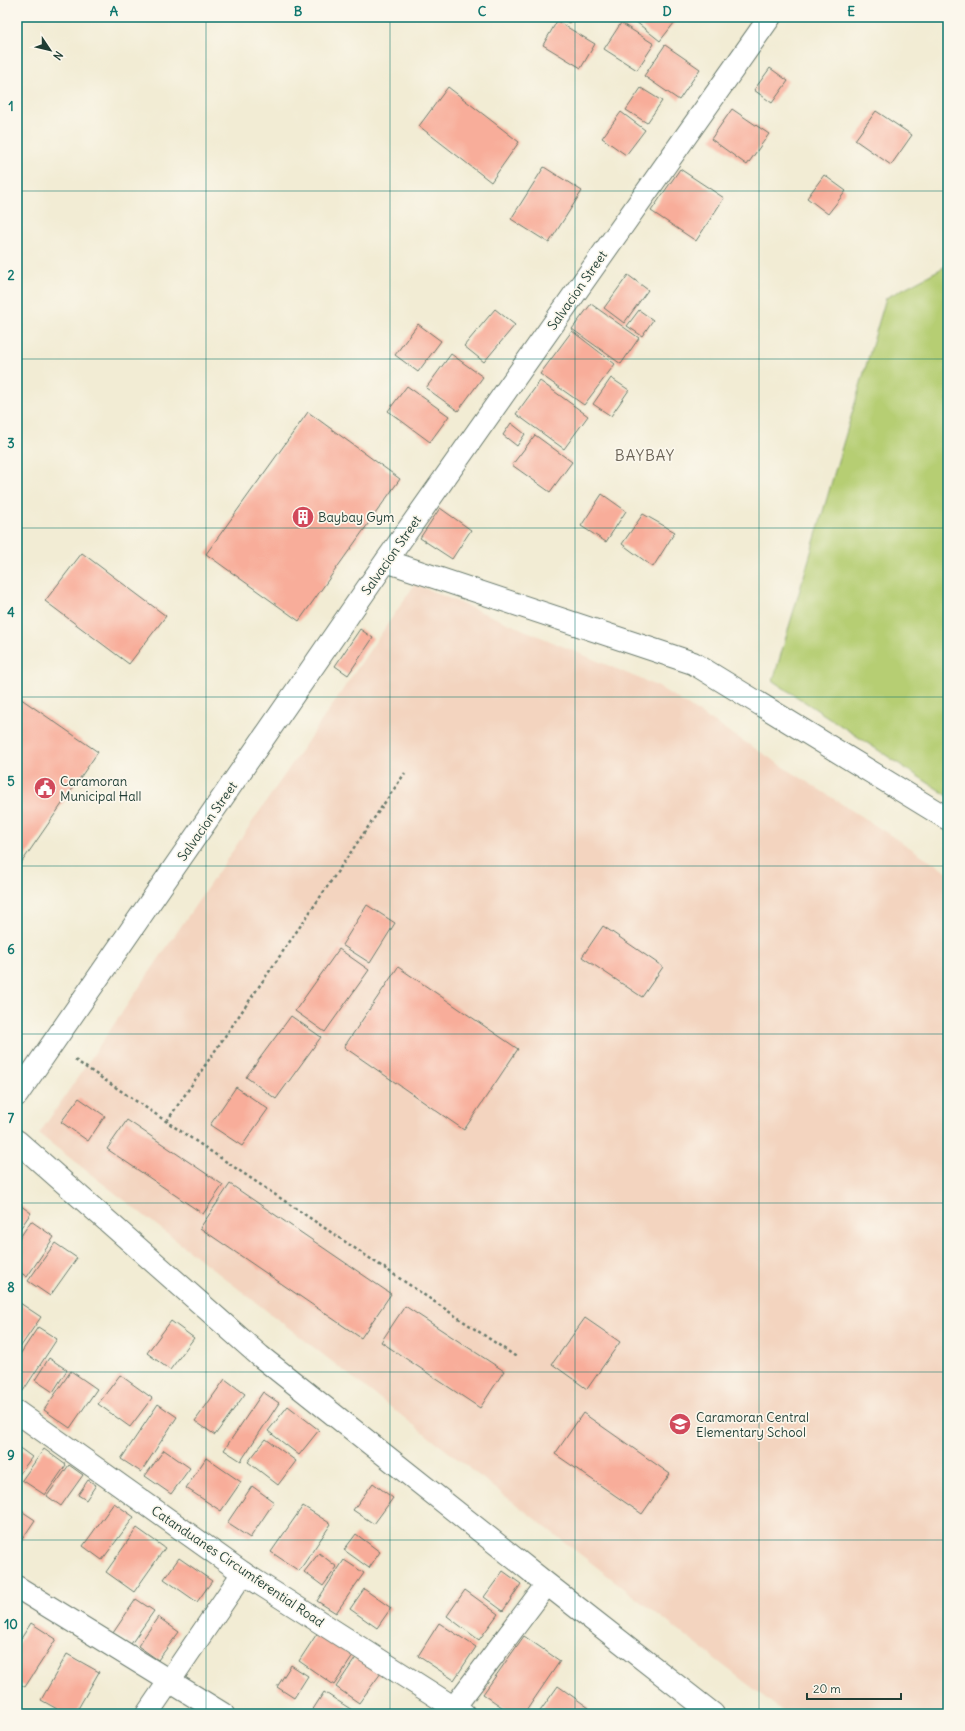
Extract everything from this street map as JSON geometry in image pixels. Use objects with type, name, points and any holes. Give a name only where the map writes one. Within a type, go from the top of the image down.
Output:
[{"type":"street","name":"Salvacion Street","points":[[17,1095],[386,561],[770,17]]},
{"type":"street","points":[[386,561],[692,663],[948,819]]},
{"type":"street","points":[[17,1142],[260,1356],[713,1714]]},
{"type":"street","name":"Catanduanes Circumferential Road","points":[[17,1412],[243,1573],[456,1712]]},
{"type":"street","points":[[147,1714],[243,1573]]},
{"type":"street","points":[[456,1712],[547,1584]]},
{"type":"street","points":[[17,1587],[223,1714]]},
{"type":"path","points":[[167,1122],[405,774]]},
{"type":"path","points":[[52,1045],[518,1358]]},
{"type":"shaded area","name":"Caramoran Central Elementary School","points":[[415,584],[659,687],[948,872],[948,1714],[786,1714],[39,1134]]},
{"type":"green space","points":[[948,265],[948,796],[773,681],[886,298]]},
{"type":"building","points":[[560,17],[573,17],[569,23]]},
{"type":"building","points":[[630,17],[677,17],[678,18],[660,41]]},
{"type":"building","points":[[557,21],[595,44],[581,68],[543,45]]},
{"type":"building","points":[[621,23],[654,44],[637,70],[604,49]]},
{"type":"building","points":[[665,45],[700,69],[679,100],[644,76]]},
{"type":"building","points":[[770,68],[788,81],[772,103],[754,90]]},
{"type":"building","points":[[448,87],[519,142],[491,182],[419,126]]},
{"type":"building","points":[[641,88],[662,101],[647,123],[626,110]]},
{"type":"building","points":[[732,109],[769,134],[747,165],[711,139]]},
{"type":"building","points":[[876,111],[912,135],[891,165],[855,140]]},
{"type":"building","points":[[621,112],[645,130],[626,155],[602,138]]},
{"type":"building","points":[[544,167],[582,191],[549,243],[511,219]]},
{"type":"building","points":[[680,169],[724,198],[696,241],[651,211]]},
{"type":"building","points":[[824,175],[846,191],[828,214],[807,198]]},
{"type":"building","points":[[628,275],[648,290],[624,323],[604,308]]},
{"type":"building","points":[[591,304],[639,338],[621,364],[572,329]]},
{"type":"building","points":[[495,309],[515,325],[484,362],[464,346]]},
{"type":"building","points":[[639,310],[653,320],[642,336],[627,326]]},
{"type":"building","points":[[418,324],[441,341],[418,372],[395,355]]},
{"type":"building","points":[[572,331],[615,364],[584,405],[540,374]]},
{"type":"building","points":[[451,354],[483,377],[458,411],[426,388]]},
{"type":"building","points":[[611,378],[629,390],[611,416],[593,404]]},
{"type":"building","points":[[540,381],[588,416],[564,449],[516,414]]},
{"type":"building","points":[[407,386],[449,416],[430,442],[388,411]]},
{"type":"building","name":"Baybay Gym","points":[[308,412],[400,479],[299,621],[206,554]]},
{"type":"building","points":[[511,423],[525,434],[517,446],[503,435]]},
{"type":"building","points":[[535,435],[572,462],[550,492],[512,465]]},
{"type":"building","points":[[602,494],[626,511],[606,542],[581,526]]},
{"type":"building","points":[[440,508],[471,530],[452,559],[420,538]]},
{"type":"building","points":[[643,514],[675,532],[653,567],[622,544]]},
{"type":"building","points":[[82,553],[166,616],[129,664],[45,601]]},
{"type":"building","points":[[360,629],[373,638],[348,675],[335,666]]},
{"type":"building","name":"Caramoran Municipal Hall","points":[[17,696],[98,752],[17,869]]},
{"type":"building","points":[[367,905],[395,923],[370,963],[342,945]]},
{"type":"building","points":[[603,926],[663,967],[642,997],[582,957]]},
{"type":"building","points":[[339,949],[369,970],[325,1032],[295,1011]]},
{"type":"building","points":[[398,967],[518,1049],[464,1130],[344,1047]]},
{"type":"building","points":[[291,1016],[321,1037],[276,1099],[246,1077]]},
{"type":"building","points":[[236,1087],[268,1109],[242,1146],[210,1125]]},
{"type":"building","points":[[79,1098],[105,1116],[88,1141],[61,1122]]},
{"type":"building","points":[[127,1120],[223,1185],[203,1214],[107,1149]]},
{"type":"building","points":[[230,1184],[391,1294],[361,1338],[200,1228]]},
{"type":"building","points":[[17,1203],[31,1213],[17,1233]]},
{"type":"building","points":[[31,1221],[54,1237],[27,1277],[17,1270],[17,1242]]},
{"type":"building","points":[[55,1243],[77,1258],[50,1296],[28,1281]]},
{"type":"building","points":[[17,1301],[41,1317],[17,1352]]},
{"type":"building","points":[[405,1306],[504,1371],[480,1408],[381,1342]]},
{"type":"building","points":[[585,1318],[620,1342],[587,1389],[552,1364]]},
{"type":"building","points":[[171,1321],[194,1338],[170,1370],[147,1353]]},
{"type":"building","points":[[38,1327],[57,1339],[23,1391],[17,1387],[17,1359]]},
{"type":"building","points":[[49,1358],[67,1370],[53,1392],[35,1380]]},
{"type":"building","points":[[71,1371],[97,1389],[70,1428],[44,1410]]},
{"type":"building","points":[[120,1375],[152,1398],[130,1427],[98,1404]]},
{"type":"building","points":[[225,1379],[245,1394],[215,1435],[195,1421]]},
{"type":"building","points":[[263,1392],[279,1403],[241,1461],[224,1450]]},
{"type":"building","points":[[158,1404],[177,1417],[141,1472],[121,1459]]},
{"type":"building","points":[[288,1406],[319,1430],[299,1455],[268,1431]]},
{"type":"building","points":[[583,1413],[670,1474],[642,1514],[555,1454]]},
{"type":"building","points":[[266,1439],[296,1461],[278,1485],[248,1462]]},
{"type":"building","points":[[17,1446],[32,1457],[17,1477]]},
{"type":"building","points":[[44,1449],[66,1465],[45,1495],[22,1480]]},
{"type":"building","points":[[164,1450],[190,1468],[171,1494],[145,1476]]},
{"type":"building","points":[[206,1458],[241,1482],[221,1511],[186,1488]]},
{"type":"building","points":[[69,1465],[83,1475],[61,1506],[47,1496]]},
{"type":"building","points":[[88,1480],[96,1485],[86,1500],[78,1495]]},
{"type":"building","points":[[373,1483],[393,1498],[374,1524],[353,1510]]},
{"type":"building","points":[[252,1486],[274,1502],[250,1538],[227,1523]]},
{"type":"building","points":[[114,1503],[134,1517],[102,1560],[83,1546]]},
{"type":"building","points":[[303,1506],[331,1524],[299,1571],[271,1552]]},
{"type":"building","points":[[17,1508],[35,1520],[17,1547]]},
{"type":"building","points":[[137,1528],[165,1548],[134,1592],[106,1572]]},
{"type":"building","points":[[356,1534],[380,1552],[369,1568],[344,1550]]},
{"type":"building","points":[[319,1553],[337,1567],[323,1586],[304,1572]]},
{"type":"building","points":[[179,1558],[212,1581],[197,1602],[164,1579]]},
{"type":"building","points":[[344,1560],[364,1573],[336,1613],[317,1601]]},
{"type":"building","points":[[503,1571],[521,1584],[503,1611],[484,1597]]},
{"type":"building","points":[[364,1589],[391,1608],[377,1628],[350,1609]]},
{"type":"building","points":[[465,1590],[498,1614],[479,1640],[447,1616]]},
{"type":"building","points":[[136,1599],[154,1611],[131,1644],[113,1633]]},
{"type":"building","points":[[158,1617],[179,1632],[158,1660],[138,1646]]},
{"type":"building","points":[[31,1623],[56,1639],[25,1687],[17,1682],[17,1645]]},
{"type":"building","points":[[439,1623],[476,1647],[454,1680],[418,1656]]},
{"type":"building","points":[[318,1632],[353,1656],[334,1685],[299,1661]]},
{"type":"building","points":[[524,1636],[560,1661],[524,1714],[512,1714],[483,1694]]},
{"type":"building","points":[[67,1654],[99,1672],[75,1714],[66,1714],[41,1700]]},
{"type":"building","points":[[357,1656],[381,1673],[359,1703],[336,1687]]},
{"type":"building","points":[[291,1665],[308,1676],[294,1698],[277,1687]]},
{"type":"building","points":[[558,1686],[589,1708],[585,1714],[538,1714]]},
{"type":"building","points":[[324,1692],[352,1710],[349,1714],[310,1714]]},
{"type":"place","name":"Baybay Gym","points":[[303,517]]},
{"type":"place","name":"Caramoran Municipal Hall","points":[[45,788]]},
{"type":"place","name":"Caramoran Central Elementary School","points":[[680,1424]]},
{"type":"district","name":"BAYBAY","points":[[645,456]]}]
